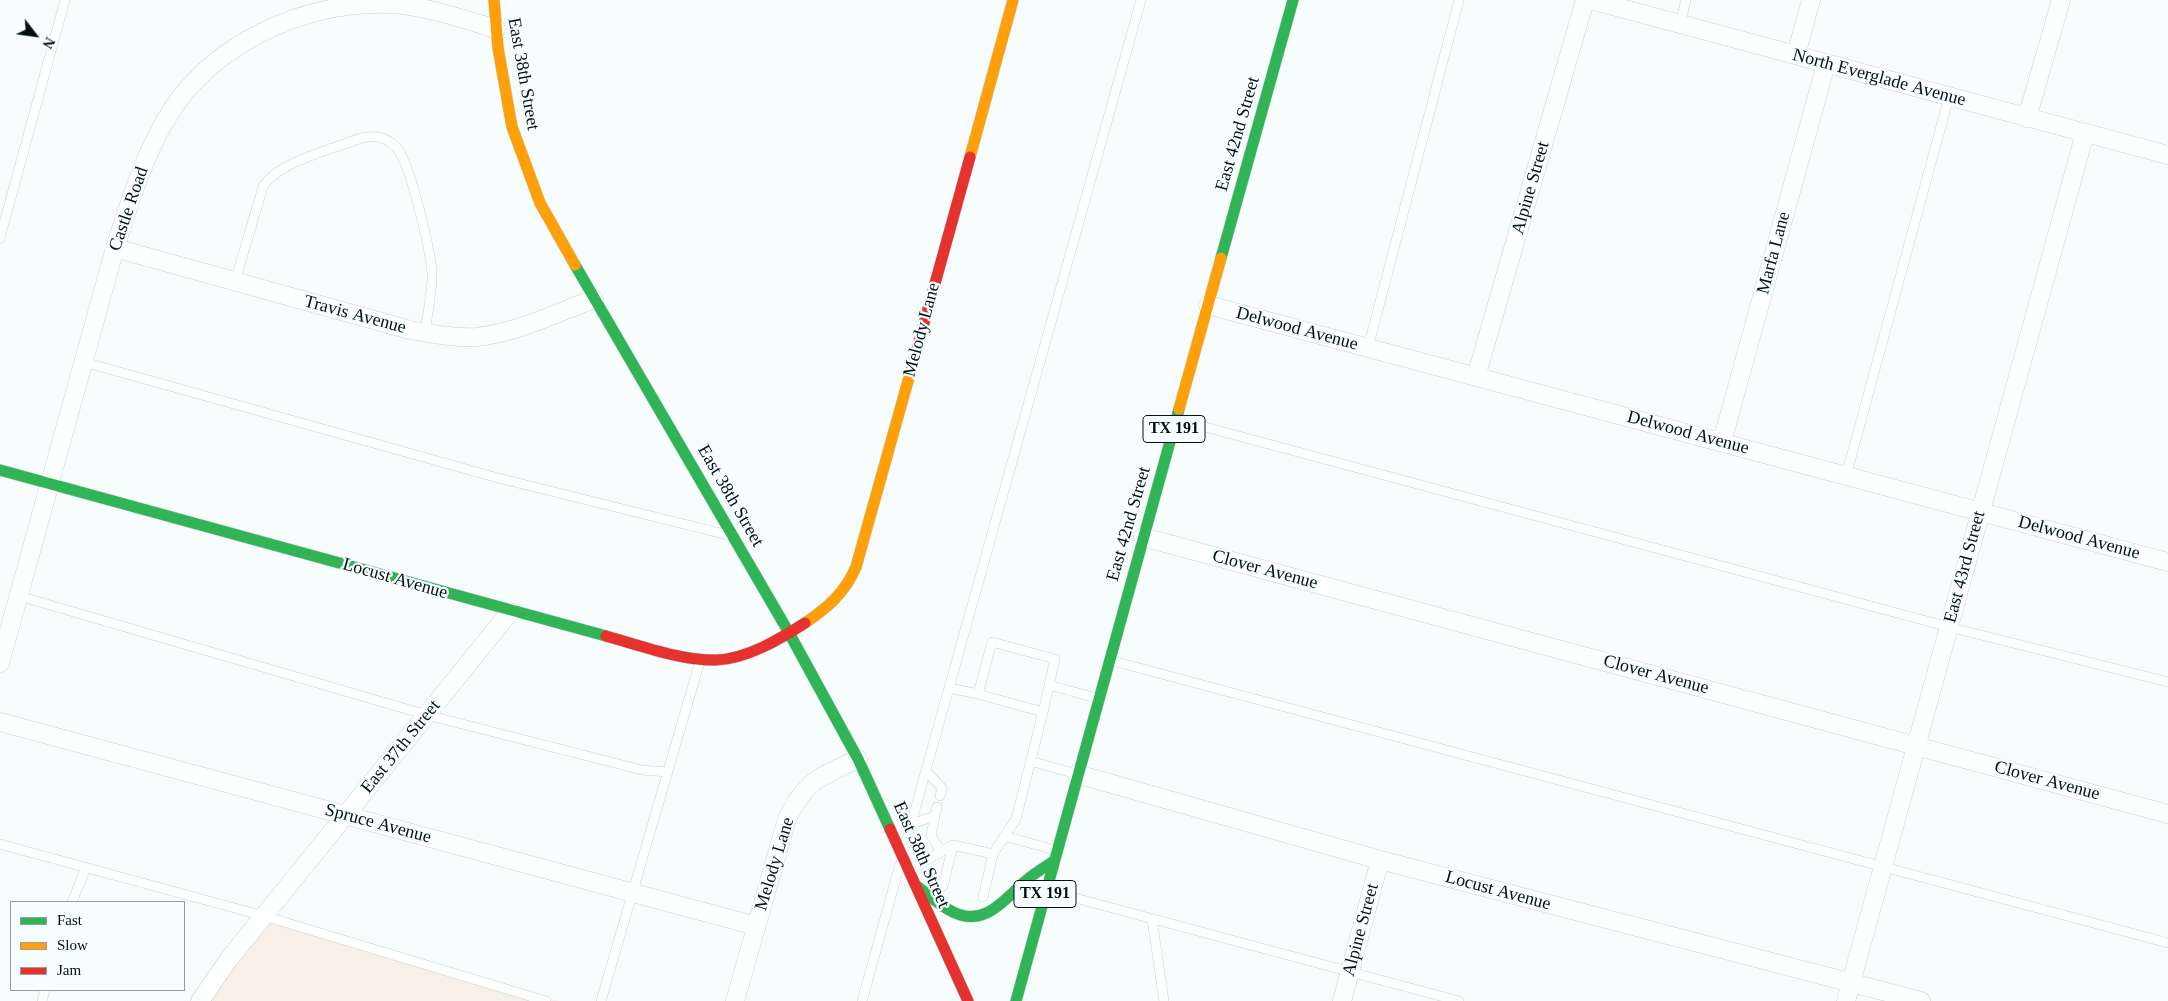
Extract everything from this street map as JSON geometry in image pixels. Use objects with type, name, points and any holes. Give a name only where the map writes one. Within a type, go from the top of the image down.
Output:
[{"type":"main road","name":"East 38th Street","points":[[494,0],[496,29],[512,127],[540,203],[788,631],[858,759],[968,1001]]},
{"type":"main road","name":"Melody Lane","points":[[788,631],[806,621],[840,595],[852,577],[860,556],[1013,0]]},
{"type":"main road","name":"East 42nd Street","points":[[1016,1001],[1077,774],[1293,0]]},
{"type":"main road","name":"Locust Avenue","points":[[0,470],[510,612],[650,648],[718,660],[732,658],[754,650],[788,631]]},
{"type":"main road","points":[[916,886],[953,912],[974,917],[987,914],[1000,907],[1029,878],[1056,856]]},
{"type":"street","name":"Alpine Street","points":[[1476,377],[1585,0]]},
{"type":"street","name":"North Everglade Avenue","points":[[1591,0],[2168,156]]},
{"type":"street","points":[[1796,55],[1811,0]]},
{"type":"street","points":[[2027,118],[2061,0]]},
{"type":"street","name":"Castle Road","points":[[0,663],[115,248],[134,189],[149,152],[166,119],[200,77],[223,57],[252,36],[299,15],[361,3],[392,4],[416,7],[496,29]]},
{"type":"street","name":"Marfa Lane","points":[[1722,442],[1826,64]]},
{"type":"street","name":"East 43rd Street","points":[[1846,1001],[2085,133]]},
{"type":"street","name":"Travis Avenue","points":[[115,248],[425,333],[442,336],[476,337],[508,331],[594,299]]},
{"type":"street","name":"Delwood Avenue","points":[[1208,305],[2168,562]]},
{"type":"street","name":"Clover Avenue","points":[[1143,537],[2168,814]]},
{"type":"street","name":"East 37th Street","points":[[200,1001],[228,959],[510,612]]},
{"type":"street","name":"Spruce Avenue","points":[[0,722],[756,926]]},
{"type":"street","name":"Melody Lane","points":[[735,1001],[787,819],[797,798],[806,787],[819,778],[858,759]]},
{"type":"street","name":"Locust Avenue","points":[[1077,774],[1380,860],[1921,1001]]},
{"type":"street","name":"Alpine Street","points":[[1342,1001],[1380,860]]},
{"type":"lane","points":[[0,238],[65,0]]},
{"type":"lane","points":[[862,1001],[1141,0]]},
{"type":"lane","points":[[1368,348],[1459,0]]},
{"type":"lane","points":[[1680,24],[1686,0]]},
{"type":"lane","points":[[1846,476],[1950,97]]},
{"type":"lane","points":[[235,281],[260,198],[268,179],[279,170],[290,165],[344,145],[371,136],[381,138],[389,141],[402,154],[426,244],[432,273],[425,333]]},
{"type":"lane","points":[[84,362],[498,478],[733,536]]},
{"type":"lane","points":[[1176,420],[1949,627],[2168,682]]},
{"type":"lane","points":[[19,596],[427,715],[633,768],[668,772]]},
{"type":"lane","points":[[978,694],[992,642],[1055,659],[1016,819],[992,854],[983,897]]},
{"type":"lane","points":[[602,1001],[700,658]]},
{"type":"lane","points":[[1109,660],[2168,943]]},
{"type":"lane","points":[[1049,684],[1098,699]]},
{"type":"lane","points":[[950,688],[1042,712]]},
{"type":"lane","points":[[1030,761],[1077,774]]},
{"type":"lane","points":[[926,771],[942,788],[940,796]]},
{"type":"lane","points":[[937,807],[931,835],[941,852]]},
{"type":"lane","points":[[911,824],[934,816]]},
{"type":"lane","points":[[1004,836],[1056,856]]},
{"type":"lane","points":[[0,844],[264,916],[546,1001]]},
{"type":"lane","points":[[909,871],[953,845],[992,854]]},
{"type":"lane","points":[[943,886],[953,845]]},
{"type":"lane","points":[[72,901],[86,868]]},
{"type":"lane","points":[[1046,890],[1459,1001]]},
{"type":"lane","points":[[1152,919],[1164,1001]]},
{"type":"shaded area","points":[[263,917],[559,1001],[200,1001]]},
{"type":"traffic: fast","points":[[1221,258],[1293,0]]},
{"type":"traffic: fast","points":[[575,265],[788,631],[858,759],[890,829]]},
{"type":"traffic: fast","points":[[1016,1001],[1179,409]]},
{"type":"traffic: fast","points":[[0,470],[606,636]]},
{"type":"traffic: fast","points":[[918,887],[939,904],[953,912],[965,916],[975,916],[985,914],[994,909],[1031,876],[1054,861]]},
{"type":"traffic: slow","points":[[494,0],[498,48],[512,127],[540,203],[575,265]]},
{"type":"traffic: slow","points":[[970,157],[1013,0]]},
{"type":"traffic: slow","points":[[1179,409],[1221,258]]},
{"type":"traffic: slow","points":[[805,623],[835,599],[852,576],[856,567],[913,363]]},
{"type":"traffic: jam","points":[[913,363],[970,157]]},
{"type":"traffic: jam","points":[[606,636],[675,655],[703,660],[716,660],[728,659],[751,652],[805,623]]},
{"type":"traffic: jam","points":[[890,829],[968,1001]]}]
